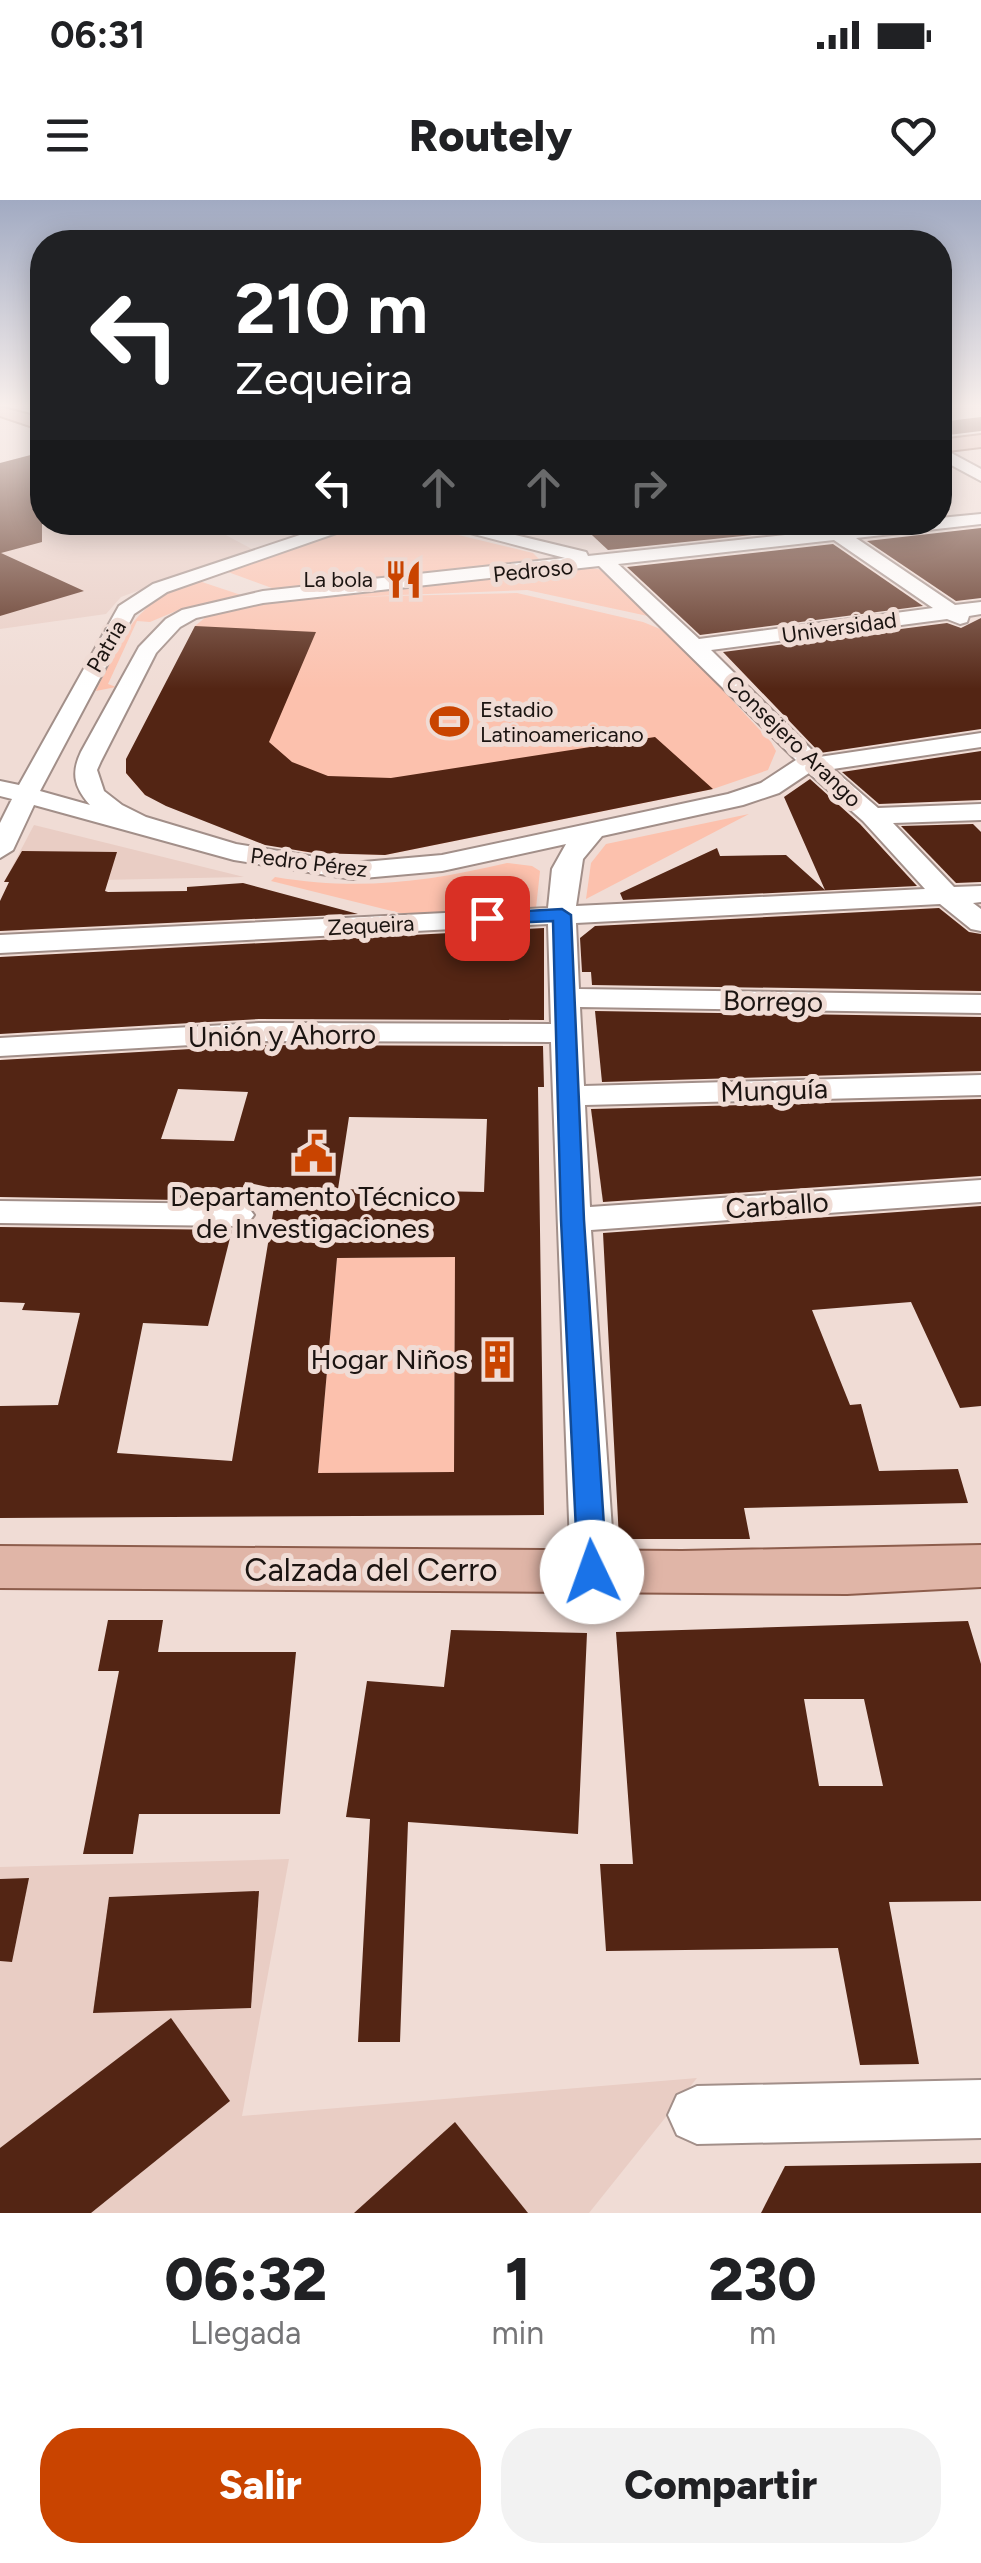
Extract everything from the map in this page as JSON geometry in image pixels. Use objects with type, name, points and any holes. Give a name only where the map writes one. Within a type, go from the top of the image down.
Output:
[{"type":"main road","name":"Calzada del Cerro","points":[[0,1567],[592,1572],[980,1570]]},
{"type":"street","name":"Pedroso","points":[[952,522],[981,519]]},
{"type":"street","name":"Patria","points":[[0,850],[45,756],[126,610],[160,588],[319,535]]},
{"type":"street","points":[[489,535],[604,561]]},
{"type":"street","name":"Pedroso","points":[[263,596],[538,570],[839,535]]},
{"type":"street","points":[[839,535],[981,632]]},
{"type":"street","points":[[538,570],[558,563],[560,556],[554,551]]},
{"type":"street","name":"Consejero Arango","points":[[604,561],[696,646],[799,760],[872,816],[948,896],[981,923]]},
{"type":"street","points":[[204,573],[263,596]]},
{"type":"street","name":"Patria","points":[[86,784],[90,757],[145,648],[157,634],[191,612],[263,596]]},
{"type":"street","name":"Universidad","points":[[696,646],[981,608]]},
{"type":"street","points":[[799,760],[981,740]]},
{"type":"street","points":[[0,774],[24,768],[45,756]]},
{"type":"street","name":"Pedro Pérez","points":[[0,788],[272,860],[331,870],[402,869],[592,832],[752,795],[799,760]]},
{"type":"street","points":[[59,804],[80,802],[86,784]]},
{"type":"street","points":[[86,784],[93,797],[106,806],[162,832]]},
{"type":"street","points":[[872,816],[981,812]]},
{"type":"street","points":[[592,832],[567,859],[562,900],[572,1220],[592,1572]]},
{"type":"street","points":[[490,853],[539,861],[562,900]]},
{"type":"street","name":"Zequeira","points":[[0,944],[562,900],[981,894]]},
{"type":"street","name":"Borrego","points":[[565,1016],[981,1004]]},
{"type":"street","name":"Unión y Ahorro","points":[[0,1047],[565,1016]]},
{"type":"street","name":"Munguía","points":[[567,1096],[981,1085]]},
{"type":"street","name":"Carballo","points":[[572,1220],[981,1191]]},
{"type":"street","points":[[0,1212],[236,1216]]},
{"type":"street","points":[[697,2115],[981,2109]]},
{"type":"shaded area","points":[[0,501],[30,501],[30,535],[226,535],[252,549],[121,597],[106,614],[0,629]]},
{"type":"shaded area","points":[[335,535],[459,535],[533,553],[541,561],[280,591],[228,572]]},
{"type":"shaded area","name":"Estadio Latinoamericano","points":[[586,567],[608,571],[657,618],[527,590],[350,597],[517,593],[643,622],[670,633],[771,742],[776,751],[768,770],[713,789],[385,855],[305,852],[255,841],[145,795],[126,773],[195,626],[213,611],[234,605]]},
{"type":"shaded area","points":[[196,580],[244,596],[181,609],[150,622],[137,621],[108,684],[116,687],[96,691],[123,637],[143,611]]},
{"type":"shaded area","points":[[749,814],[586,899],[591,863],[606,844]]},
{"type":"shaded area","points":[[34,825],[244,877],[4,882]]},
{"type":"shaded area","points":[[507,863],[540,871],[536,908],[404,914],[271,881],[275,877],[335,883],[392,882]]},
{"type":"shaded area","points":[[455,1257],[454,1472],[318,1473],[337,1258]]},
{"type":"shaded area","points":[[289,1859],[242,2116],[697,2078],[589,2213],[0,2213],[0,1867]]},
{"type":"building","points":[[0,501],[30,501],[30,535],[42,535],[42,542],[1,553],[84,591],[0,616]]},
{"type":"building","points":[[981,528],[981,598],[956,601],[867,541],[952,535],[952,531]]},
{"type":"building","points":[[592,535],[752,535],[608,550]]},
{"type":"building","points":[[833,544],[923,606],[700,635],[627,567]]},
{"type":"building","points":[[981,618],[981,729],[820,753],[723,652],[947,623],[961,628]]},
{"type":"building","points":[[195,626],[316,632],[269,742],[292,762],[328,776],[391,778],[655,737],[713,789],[385,855],[314,853],[265,845],[166,806],[145,795],[126,773],[126,759]]},
{"type":"building","points":[[981,751],[981,800],[879,804],[842,772]]},
{"type":"building","points":[[810,779],[860,824],[917,886],[623,900],[620,893],[717,848],[720,856],[786,855],[825,890],[784,797]]},
{"type":"building","points":[[973,824],[981,832],[981,882],[956,883],[901,826]]},
{"type":"building","points":[[22,851],[117,852],[105,891],[108,892],[187,891],[187,887],[243,883],[358,914],[0,931],[0,901],[9,882],[4,882]]},
{"type":"building","points":[[939,908],[969,932],[981,934],[981,991],[592,985],[591,972],[582,972],[580,938],[595,926]]},
{"type":"building","points":[[544,928],[544,1020],[259,1019],[0,1034],[0,957]]},
{"type":"building","points":[[595,1011],[981,1017],[981,1071],[602,1082]]},
{"type":"building","points":[[259,1045],[543,1046],[544,1087],[538,1087],[544,1515],[0,1518],[0,1406],[58,1405],[80,1313],[22,1310],[25,1303],[0,1302],[0,1227],[232,1230],[208,1326],[143,1323],[117,1453],[232,1461],[277,1189],[245,1182],[240,1201],[0,1197],[0,1060]],"holes":[[[178,1089],[248,1092],[234,1141],[161,1139]],[[349,1117],[487,1119],[484,1192],[338,1189]],[[455,1257],[454,1472],[318,1473],[337,1258]]]},
{"type":"building","points":[[981,1099],[981,1176],[603,1202],[591,1109]]},
{"type":"building","points":[[981,1206],[981,1406],[960,1408],[911,1302],[812,1310],[850,1405],[861,1404],[879,1471],[958,1469],[968,1503],[744,1508],[750,1539],[619,1539],[603,1233]]},
{"type":"building","points":[[108,1620],[163,1620],[158,1652],[296,1652],[280,1814],[139,1814],[133,1854],[83,1854],[119,1671],[98,1671]]},
{"type":"building","points":[[968,1621],[981,1664],[981,1901],[889,1902],[919,2064],[860,2065],[838,1948],[606,1951],[600,1864],[633,1864],[616,1632]],"holes":[[[804,1699],[864,1699],[883,1786],[819,1786]]]},
{"type":"building","points":[[451,1630],[587,1633],[578,1834],[408,1822],[400,2042],[358,2042],[370,1819],[346,1817],[367,1681],[444,1687]]},
{"type":"building","points":[[29,1878],[12,1962],[0,1961],[0,1879]]},
{"type":"building","points":[[259,1891],[251,2008],[93,2013],[109,1897]]},
{"type":"building","points":[[171,2018],[230,2101],[91,2213],[0,2213],[0,2148]]},
{"type":"building","points":[[455,2122],[528,2213],[354,2213]]},
{"type":"building","points":[[981,2163],[981,2213],[761,2213],[785,2166]]},
{"type":"place","name":"La bola","points":[[403,579]]},
{"type":"place","name":"Estadio Latinoamericano","points":[[450,722]]},
{"type":"place","name":"Departamento Técnico de Investigaciones","points":[[313,1154]]},
{"type":"place","name":"Hogar Niños","points":[[498,1359]]},
{"type":"route","points":[[487,918],[562,915],[572,1220],[592,1572]]}]
